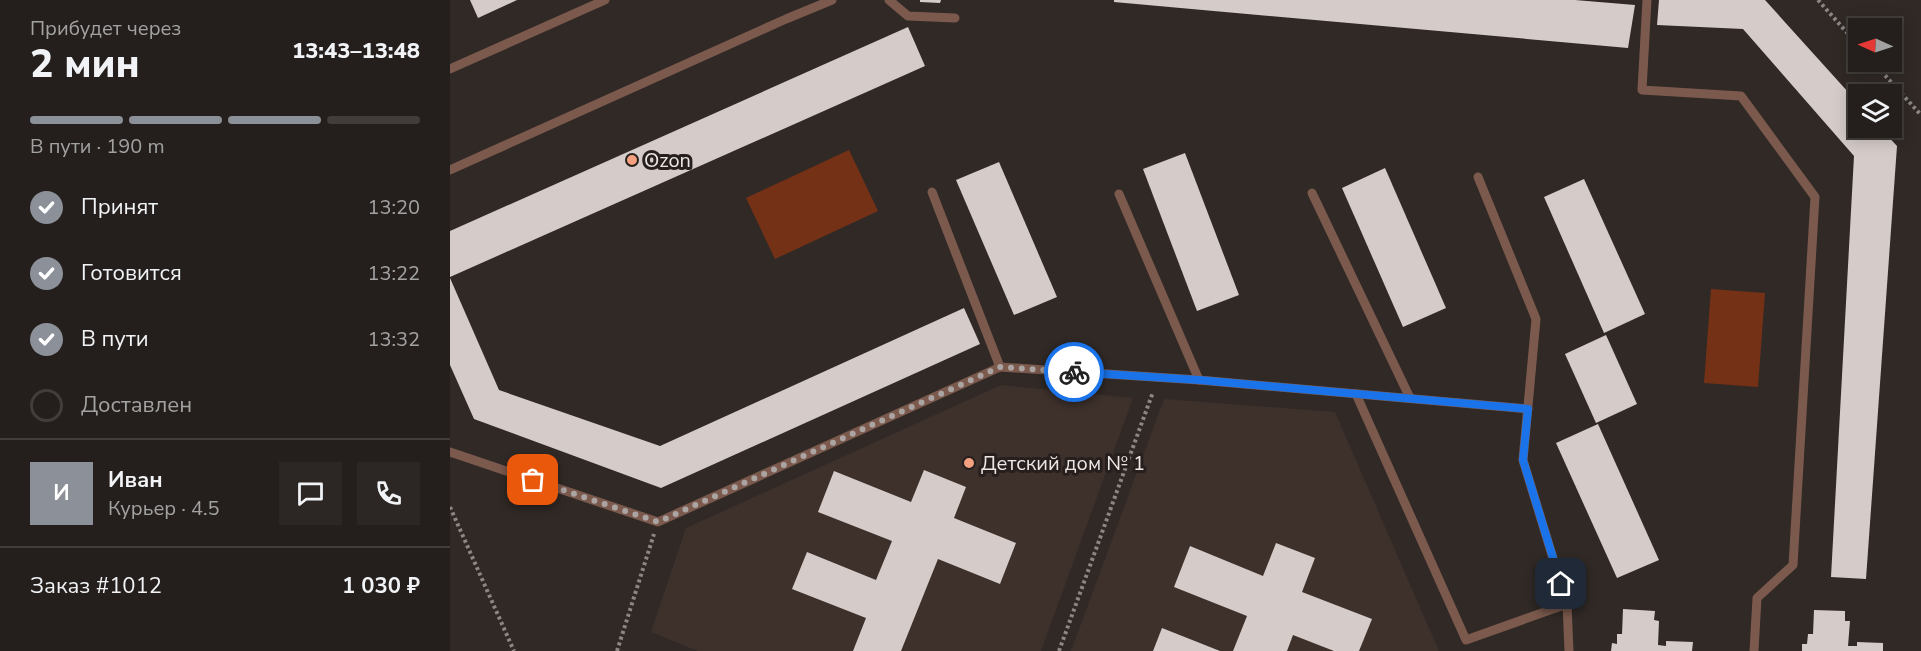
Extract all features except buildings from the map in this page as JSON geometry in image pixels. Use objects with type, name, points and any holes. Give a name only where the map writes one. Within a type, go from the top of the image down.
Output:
[{"type":"lane","points":[[450,69],[605,0]]},
{"type":"lane","points":[[450,170],[832,0]]},
{"type":"lane","points":[[889,0],[908,16],[955,18]]},
{"type":"lane","points":[[1647,0],[1642,90],[1741,96],[1815,197],[1793,565],[1757,598],[1754,651]]},
{"type":"lane","points":[[1478,177],[1536,320],[1523,460],[1567,604],[1569,651]]},
{"type":"lane","points":[[932,192],[1000,367]]},
{"type":"lane","points":[[1312,193],[1410,398]]},
{"type":"lane","points":[[1119,194],[1199,380]]},
{"type":"lane","points":[[450,452],[658,522],[1000,367],[1199,380],[1528,409]]},
{"type":"lane","points":[[1356,394],[1466,640],[1567,604]]},
{"type":"path","points":[[1818,0],[1848,34]]},
{"type":"path","points":[[1882,72],[1921,115]]},
{"type":"path","points":[[1059,651],[1159,378]]},
{"type":"path","points":[[450,507],[514,651]]},
{"type":"path","points":[[617,651],[658,522]]},
{"type":"shaded area","points":[[849,150],[878,211],[775,259],[746,198]]},
{"type":"shaded area","points":[[1711,289],[1765,293],[1758,387],[1704,383]]},
{"type":"shaded area","name":"Детский дом № 1","points":[[1001,385],[1133,398],[1041,651],[698,651],[651,632],[686,528]]},
{"type":"shaded area","points":[[1164,399],[1335,412],[1439,651],[1071,651]]},
{"type":"way so far","points":[[533,480],[658,522],[1000,367],[1074,372]]},
{"type":"place","name":"Ozon","points":[[632,160]]},
{"type":"place","name":"Детский дом № 1","points":[[969,463]]},
{"type":"route","points":[[1074,372],[1199,380],[1528,409],[1523,460],[1561,584]]}]
